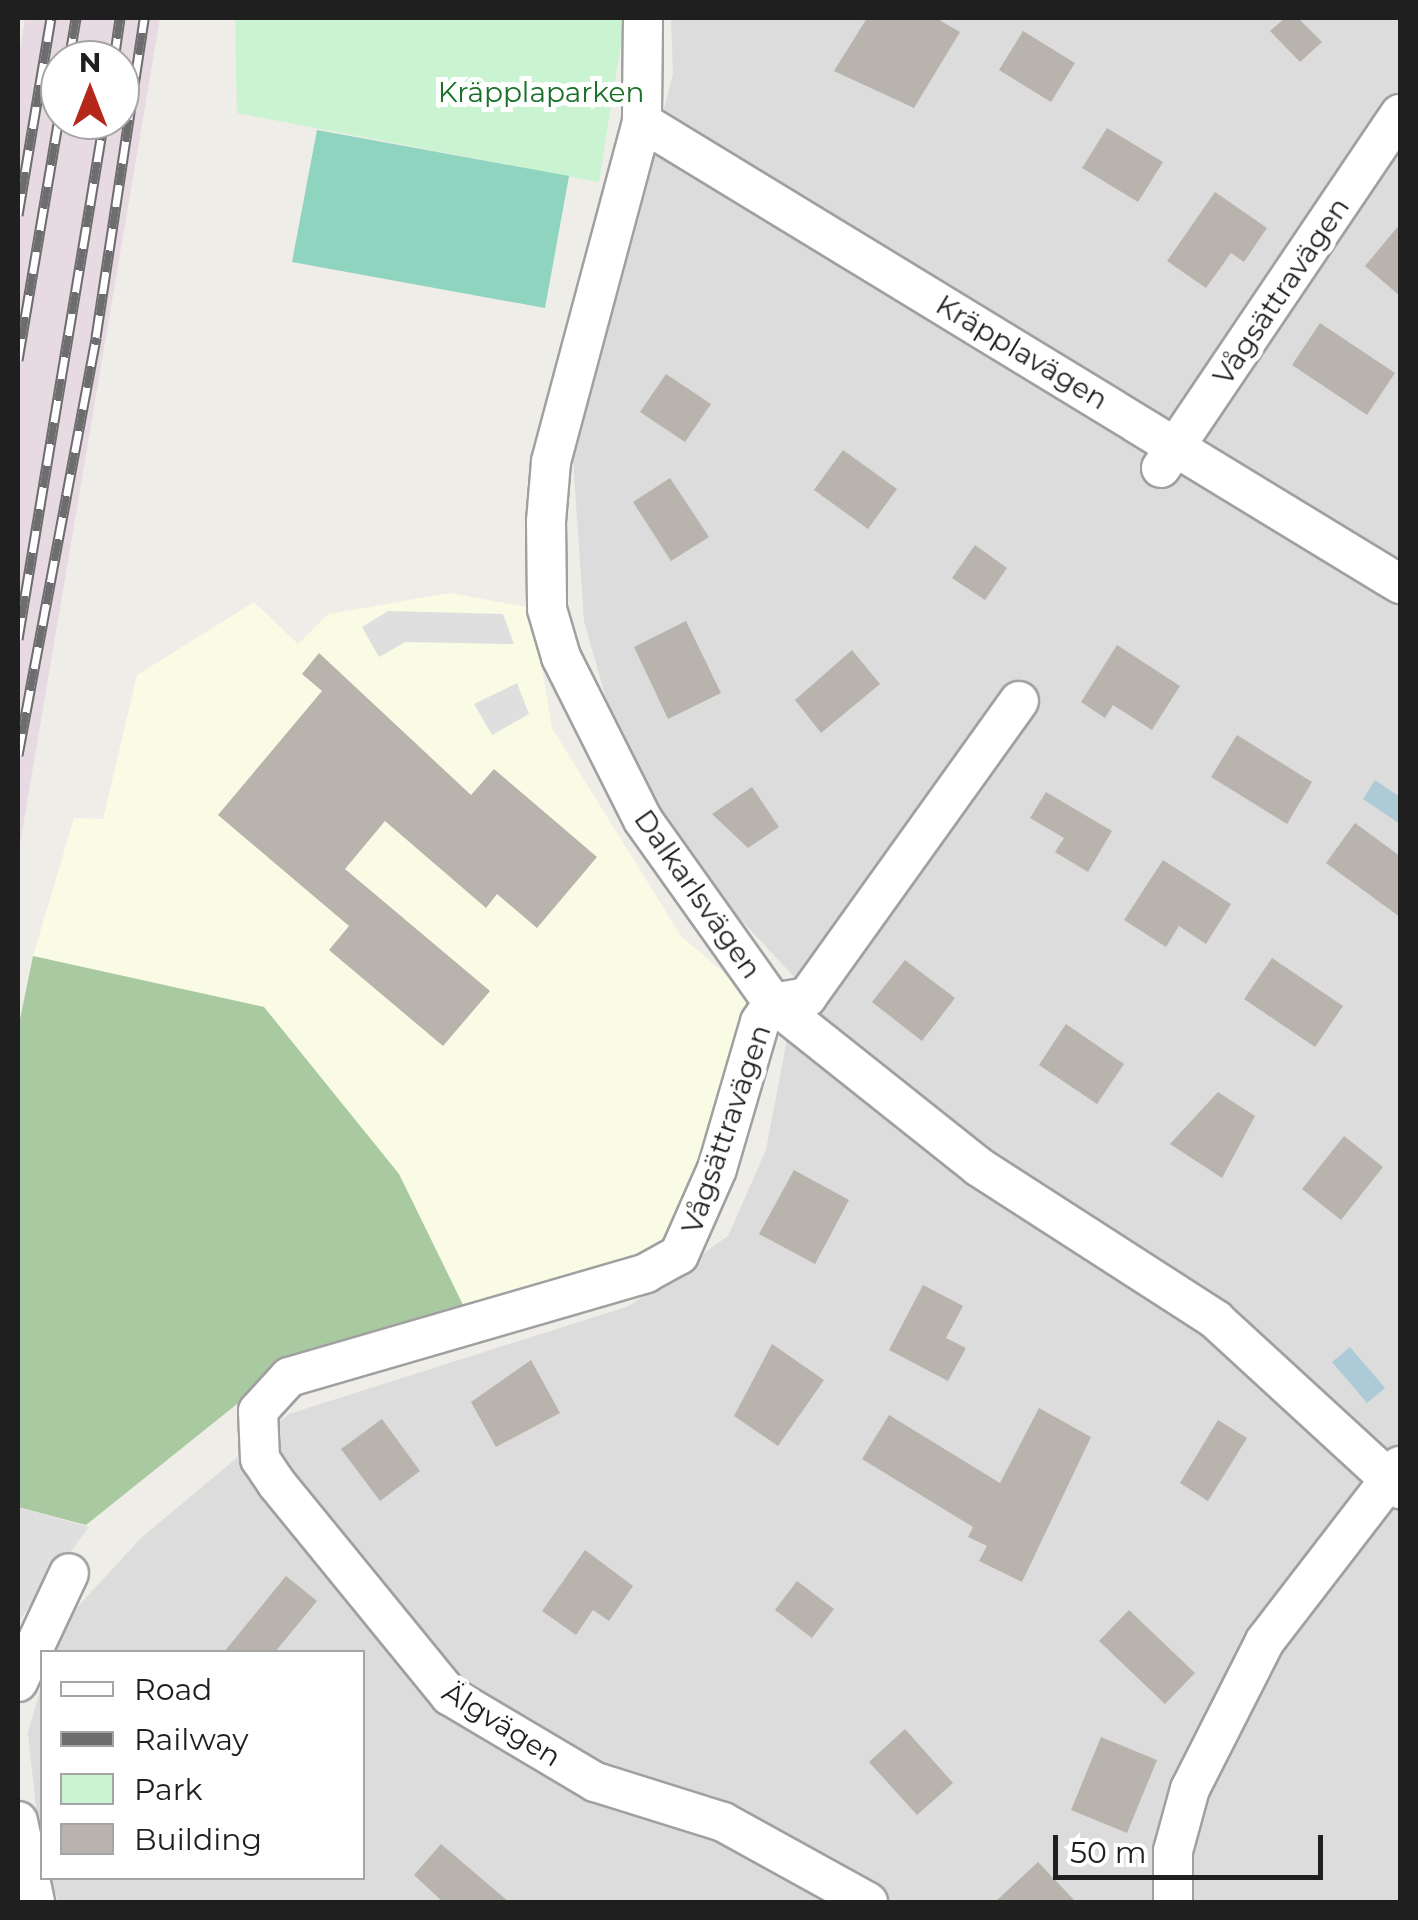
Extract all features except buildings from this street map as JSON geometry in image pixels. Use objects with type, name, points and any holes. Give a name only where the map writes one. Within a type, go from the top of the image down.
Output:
[{"type":"street","name":"Dalkarlsvägen","points":[[643,18],[642,122],[551,462],[547,610],[643,820],[773,1003],[978,1167],[1216,1320],[1396,1477]]},
{"type":"street","name":"Vågsättravägen","points":[[1169,457],[1400,114]]},
{"type":"street","name":"Kräpplavägen","points":[[642,122],[1169,457],[1400,584]]},
{"type":"street","name":"Vågsättravägen","points":[[258,1412],[289,1377],[646,1274],[679,1255],[773,1003],[808,997],[1018,700]]},
{"type":"street","name":"Älgvägen","points":[[258,1412],[268,1472],[394,1638],[450,1696],[595,1782],[738,1828],[868,1902]]},
{"type":"street","points":[[1174,1902],[1173,1850],[1202,1762],[1264,1640],[1396,1477]]},
{"type":"street","points":[[18,1682],[69,1573]]},
{"type":"street","points":[[18,1826],[34,1902]]},
{"type":"shaded area","points":[[25,18],[160,18],[140,136],[140,40],[40,40],[40,140],[139,140],[18,856],[18,62]]},
{"type":"shaded area","points":[[671,18],[1400,18],[1400,1902],[59,1902],[50,1880],[365,1880],[365,1650],[52,1650],[59,1627],[141,1538],[289,1414],[629,1306],[728,1236],[766,1150],[798,981],[686,861],[611,716],[584,621],[573,459],[673,74]]},
{"type":"shaded area","points":[[450,593],[532,608],[552,728],[681,936],[753,998],[701,1165],[657,1248],[466,1311],[399,1174],[264,1007],[33,956],[74,818],[103,819],[137,675],[254,602],[298,644],[328,614]]},
{"type":"shaded area","points":[[388,611],[503,614],[514,644],[405,642],[379,657],[362,627]]},
{"type":"shaded area","points":[[517,683],[529,714],[492,735],[474,704]]},
{"type":"shaded area","points":[[18,1507],[89,1527],[18,1622]]},
{"type":"shaded area","points":[[40,1690],[40,1844],[28,1733]]},
{"type":"green space","name":"Kräpplaparken","points":[[235,18],[625,18],[599,182],[237,113]]},
{"type":"green space","points":[[317,130],[569,176],[545,308],[292,262]]},
{"type":"green space","points":[[33,956],[264,1007],[399,1174],[466,1311],[282,1368],[86,1525],[18,1507],[18,1029]]},
{"type":"water","points":[[1375,780],[1400,797],[1400,824],[1363,799]]},
{"type":"water","points":[[1350,1347],[1385,1388],[1367,1403],[1332,1362]]},
{"type":"railway","points":[[18,215],[51,18]]},
{"type":"railway","points":[[72,40],[76,18]]},
{"type":"railway","points":[[117,40],[120,18]]},
{"type":"railway","points":[[18,755],[96,337],[144,18]]},
{"type":"railway","points":[[18,360],[55,140]]},
{"type":"railway","points":[[18,639],[101,140]]}]
